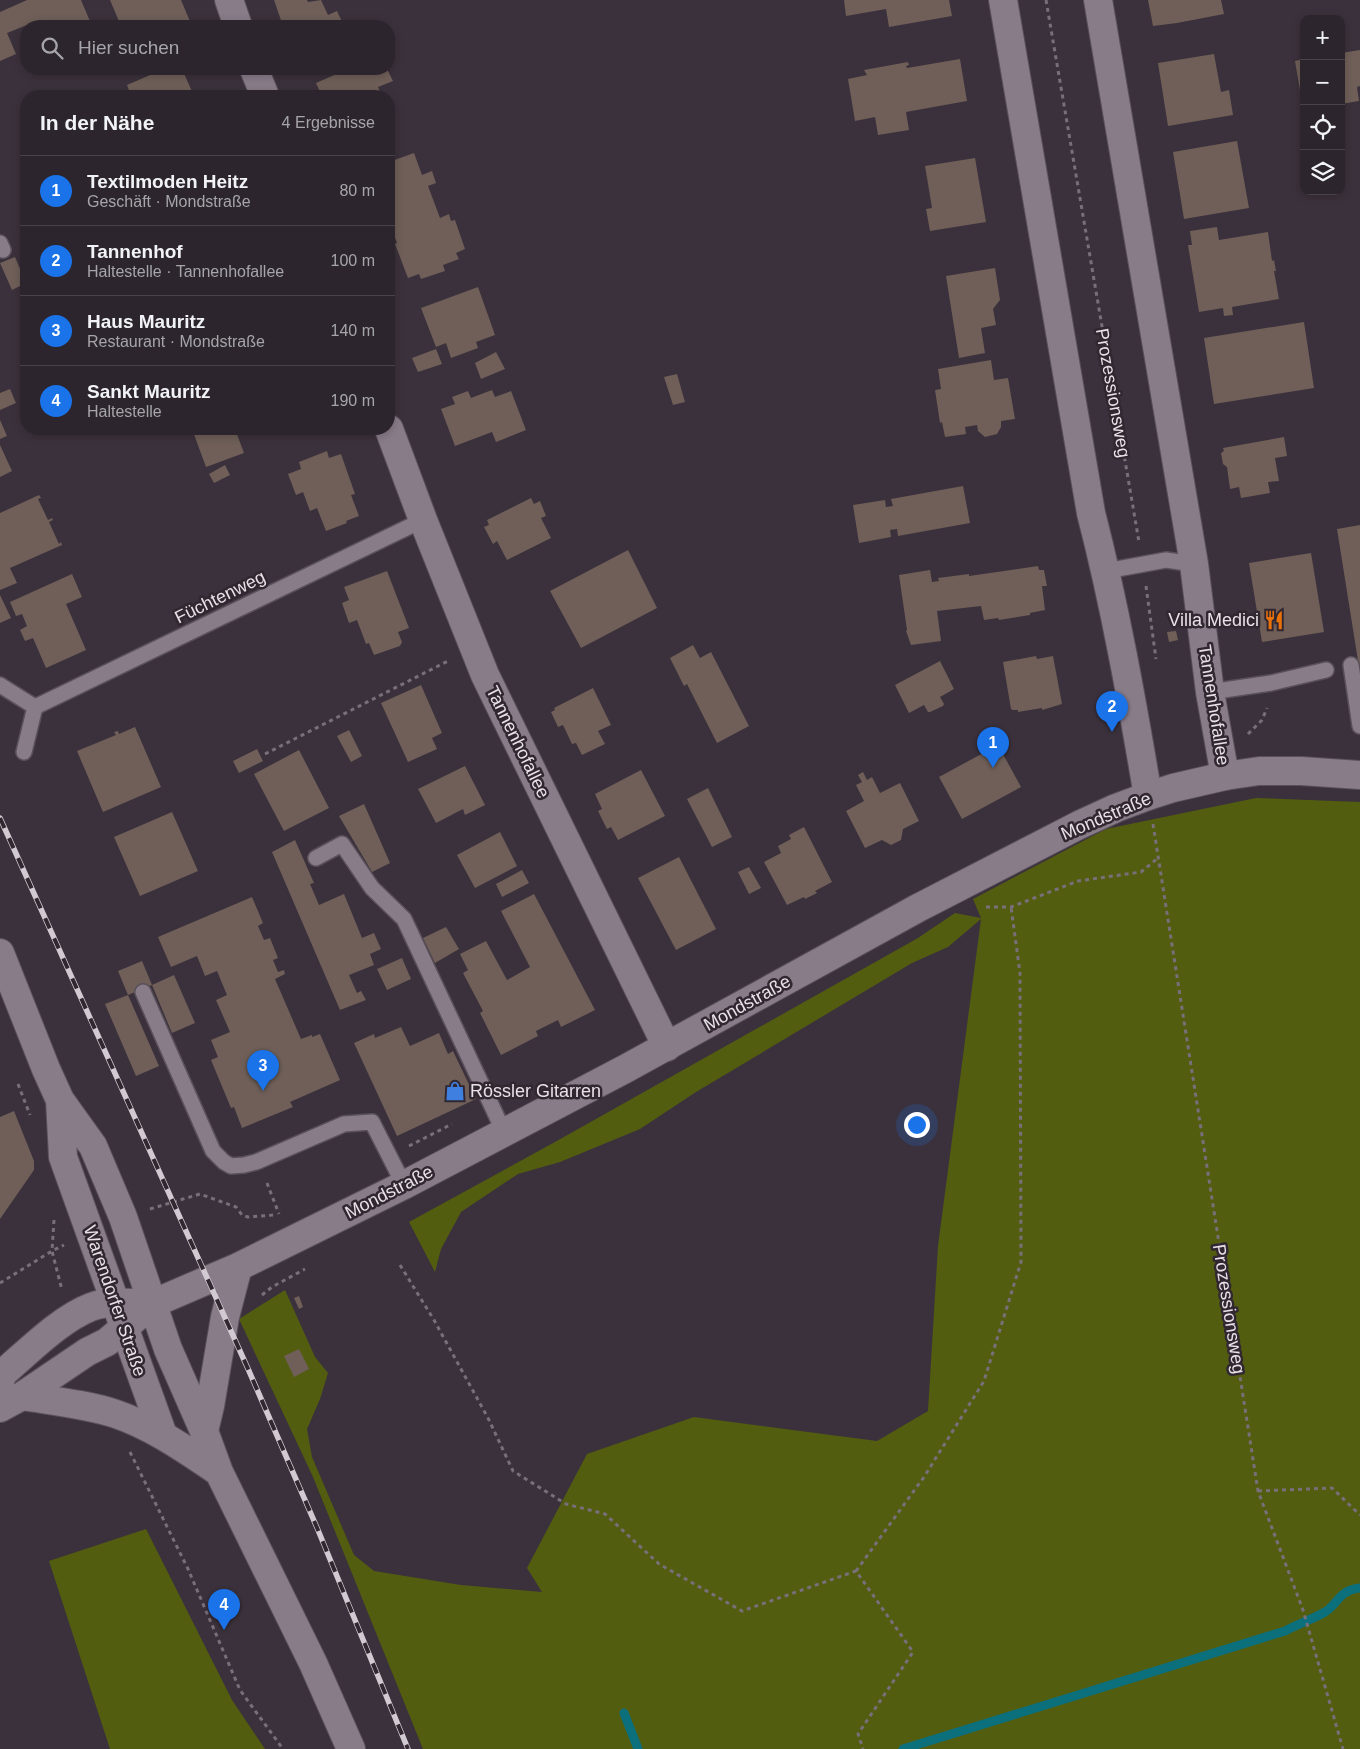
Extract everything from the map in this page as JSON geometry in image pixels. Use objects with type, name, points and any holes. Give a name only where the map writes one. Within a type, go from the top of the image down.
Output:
[{"type":"street","points":[[229,0],[236,20]]},
{"type":"street","points":[[1003,0],[1091,513],[1106,571],[1137,724],[1148,796]]},
{"type":"street","points":[[1098,0],[1194,564]]},
{"type":"street","points":[[256,75],[263,90]]},
{"type":"street","name":"Tannenhofallee","points":[[391,435],[423,520],[490,684],[667,1047]]},
{"type":"street","name":"Tannenhofallee","points":[[1194,564],[1210,692],[1222,765]]},
{"type":"street","name":"Mondstraße","points":[[152,1304],[238,1267],[404,1185],[667,1047],[918,908],[1079,825],[1116,808],[1173,788],[1222,765],[1259,771],[1300,771],[1360,775]]},
{"type":"street","name":"Warendorfer Straße","points":[[0,953],[60,1100],[93,1146],[123,1217],[168,1349],[204,1431],[219,1472],[313,1663],[351,1749]]},
{"type":"street","name":"Warendorfer Straße","points":[[60,1100],[64,1157],[163,1435]]},
{"type":"street","points":[[204,1431],[210,1406],[224,1317],[238,1267]]},
{"type":"street","points":[[7,1395],[2,1374],[52,1331],[92,1307],[115,1302],[152,1304]]},
{"type":"street","points":[[7,1395],[107,1342],[152,1304]]},
{"type":"street","points":[[7,1395],[82,1405],[116,1414],[163,1435],[219,1472]]},
{"type":"lane","name":"Füchtenweg","points":[[35,707],[423,520]]},
{"type":"lane","points":[[1106,571],[1166,560],[1194,564]]},
{"type":"lane","points":[[1351,665],[1360,726]]},
{"type":"lane","points":[[1210,692],[1271,682],[1326,670]]},
{"type":"lane","points":[[0,685],[35,707],[24,752]]},
{"type":"lane","points":[[316,858],[342,844],[372,888],[404,919],[504,1132]]},
{"type":"lane","points":[[143,992],[213,1151],[224,1162],[231,1166],[258,1162],[344,1124],[372,1122],[404,1185]]},
{"type":"path","name":"Prozessionsweg","points":[[1046,0],[1143,564],[1157,668]]},
{"type":"path","points":[[265,754],[475,647]]},
{"type":"path","points":[[1222,765],[1242,740],[1262,720],[1269,702],[1271,682]]},
{"type":"path","name":"Prozessionsweg","points":[[1158,858],[1258,1491],[1303,1610],[1343,1749]]},
{"type":"path","points":[[400,1265],[443,1336],[488,1418],[513,1471],[566,1504],[605,1514],[659,1564],[742,1611],[856,1571],[924,1477],[984,1381],[1021,1262],[1020,974],[1010,907]]},
{"type":"path","points":[[258,1162],[279,1214]]},
{"type":"path","points":[[165,1204],[200,1194],[236,1208],[242,1216]]},
{"type":"path","points":[[0,1283],[52,1251],[62,1291]]},
{"type":"path","points":[[128,1450],[188,1569],[240,1690],[283,1749]]},
{"type":"path","points":[[1258,1491],[1332,1488],[1360,1515]]},
{"type":"path","points":[[856,1571],[913,1652],[858,1734],[863,1749]]},
{"type":"green space","points":[[1256,798],[1360,802],[1360,1749],[423,1749],[313,1477],[239,1319],[285,1290],[315,1357],[328,1373],[320,1399],[307,1429],[312,1457],[354,1555],[374,1571],[461,1585],[542,1592],[527,1568],[587,1454],[694,1417],[877,1441],[928,1411],[938,1246],[981,919],[948,947],[912,963],[696,1092],[640,1129],[560,1162],[518,1174],[461,1212],[441,1249],[435,1272],[409,1222],[918,938],[955,913],[981,918],[973,899],[1106,829]]},
{"type":"green space","points":[[146,1529],[232,1700],[265,1749],[110,1749],[49,1561]]},
{"type":"building","points":[[27,0],[81,0],[89,20],[20,20],[20,28],[7,33],[16,54],[0,61],[0,12]]},
{"type":"building","points":[[110,0],[181,0],[189,20],[118,20]]},
{"type":"building","points":[[274,0],[307,0],[308,2],[321,0],[328,15],[337,11],[341,20],[281,20]]},
{"type":"building","points":[[844,0],[949,0],[952,16],[889,27],[886,9],[846,16]]},
{"type":"building","points":[[1148,0],[1221,0],[1224,14],[1153,26]]},
{"type":"building","points":[[1360,50],[1360,86],[1357,87],[1359,101],[1345,103],[1345,60],[1345,52]]},
{"type":"building","points":[[1214,54],[1221,92],[1229,90],[1233,115],[1168,126],[1158,63]]},
{"type":"building","points":[[960,59],[967,101],[906,112],[909,130],[878,135],[875,117],[855,121],[848,79],[867,75],[864,70],[908,62],[907,68]]},
{"type":"building","points":[[1300,60],[1300,90],[1295,61]]},
{"type":"building","points":[[150,75],[185,75],[191,90],[129,90],[127,85]]},
{"type":"building","points":[[334,75],[390,75],[393,81],[378,87],[379,90],[319,90],[316,83]]},
{"type":"building","points":[[1237,141],[1249,208],[1184,219],[1173,152]]},
{"type":"building","points":[[414,153],[422,175],[432,171],[436,183],[428,186],[440,218],[449,214],[451,221],[455,220],[465,249],[456,253],[459,259],[443,265],[445,271],[421,279],[419,274],[408,278],[395,244],[397,243],[395,238],[395,160]]},
{"type":"building","points":[[975,158],[986,222],[930,231],[926,209],[932,208],[925,166]]},
{"type":"building","points":[[1217,227],[1219,240],[1268,232],[1272,261],[1274,260],[1276,271],[1274,271],[1279,299],[1232,307],[1233,315],[1224,316],[1223,308],[1199,312],[1188,245],[1192,245],[1190,231]]},
{"type":"building","points":[[15,257],[20,269],[20,286],[12,290],[0,263]]},
{"type":"building","points":[[995,268],[1000,300],[993,309],[996,325],[981,328],[985,353],[959,358],[946,276]]},
{"type":"building","points":[[478,287],[495,335],[476,342],[478,348],[451,358],[446,343],[436,347],[421,308]]},
{"type":"building","points":[[1304,322],[1314,388],[1214,404],[1204,338]]},
{"type":"building","points":[[436,349],[442,364],[418,372],[412,358]]},
{"type":"building","points":[[496,352],[505,369],[481,379],[475,363]]},
{"type":"building","points":[[991,360],[994,380],[1008,378],[1015,419],[1001,421],[1001,427],[997,434],[985,437],[978,431],[977,425],[965,427],[966,434],[945,437],[942,422],[940,423],[935,390],[941,389],[938,369]]},
{"type":"building","points":[[677,374],[685,402],[673,405],[664,377]]},
{"type":"building","points":[[10,389],[16,403],[0,410],[0,393]]},
{"type":"building","points":[[492,390],[495,397],[511,391],[526,430],[496,442],[492,432],[455,446],[441,409],[455,404],[452,397],[468,391],[471,398]]},
{"type":"building","points":[[0,420],[7,436],[0,439]]},
{"type":"building","points":[[194,435],[237,435],[244,453],[206,467]]},
{"type":"building","points":[[1284,437],[1287,456],[1275,458],[1279,481],[1268,482],[1270,493],[1241,498],[1239,487],[1230,489],[1227,467],[1223,464],[1221,453],[1224,451],[1223,448]]},
{"type":"building","points":[[0,445],[12,471],[0,477]]},
{"type":"building","points":[[327,451],[329,458],[341,454],[355,494],[351,495],[359,516],[326,531],[317,508],[310,511],[303,492],[296,495],[288,474],[301,469],[299,462]]},
{"type":"building","points":[[225,465],[230,475],[214,483],[209,474]]},
{"type":"building","points":[[963,486],[970,523],[898,536],[897,529],[890,530],[891,537],[859,543],[853,505],[885,500],[886,507],[893,506],[891,499]]},
{"type":"building","points":[[39,495],[41,498],[38,499],[48,520],[52,518],[53,520],[49,522],[59,544],[61,542],[62,545],[10,568],[17,583],[0,590],[0,513]]},
{"type":"building","points":[[531,498],[534,504],[540,501],[546,516],[541,518],[551,538],[507,560],[497,541],[493,544],[484,527],[489,525],[487,520]]},
{"type":"building","points":[[1360,525],[1360,667],[1359,667],[1337,529]]},
{"type":"building","points":[[628,550],[657,608],[581,648],[550,591]]},
{"type":"building","points":[[1311,553],[1324,632],[1262,642],[1249,563]]},
{"type":"building","points":[[1038,566],[1039,570],[1044,570],[1047,586],[1042,586],[1045,610],[1030,613],[1030,615],[999,620],[998,618],[984,620],[981,606],[937,611],[941,641],[911,645],[906,631],[899,575],[930,570],[932,582],[939,581],[938,578],[969,574],[969,576]]},
{"type":"building","points":[[387,571],[409,628],[398,632],[402,642],[400,646],[374,655],[369,643],[366,644],[357,620],[349,623],[342,603],[349,600],[344,587]]},
{"type":"building","points":[[72,574],[82,597],[66,604],[86,650],[46,668],[33,638],[25,641],[20,630],[27,626],[22,614],[16,616],[10,602]]},
{"type":"building","points":[[0,595],[11,618],[0,623]]},
{"type":"building","points":[[1176,631],[1178,640],[1169,642],[1167,632]]},
{"type":"building","points":[[693,645],[700,658],[711,652],[749,726],[717,743],[687,684],[684,686],[670,658]]},
{"type":"building","points":[[1036,656],[1037,659],[1053,656],[1062,704],[1042,710],[1042,708],[1018,712],[1018,710],[1011,709],[1003,662]]},
{"type":"building","points":[[940,661],[954,689],[940,697],[944,704],[943,706],[928,712],[924,705],[909,713],[895,685]]},
{"type":"building","points":[[421,685],[442,733],[432,738],[437,749],[408,762],[381,703]]},
{"type":"building","points":[[593,688],[611,725],[598,731],[605,744],[582,755],[576,743],[572,744],[563,725],[558,727],[551,712],[555,710],[554,708]]},
{"type":"building","points":[[135,727],[161,787],[103,812],[77,751],[116,735],[114,732],[118,731],[119,734]]},
{"type":"building","points":[[349,730],[362,756],[351,762],[337,736]]},
{"type":"building","points":[[998,745],[1021,787],[962,819],[939,777]]},
{"type":"building","points":[[257,749],[263,761],[239,773],[233,761]]},
{"type":"building","points":[[299,750],[329,808],[284,831],[254,774]]},
{"type":"building","points":[[465,766],[485,805],[465,815],[463,809],[436,823],[418,789]]},
{"type":"building","points":[[641,770],[665,816],[618,840],[611,827],[607,829],[598,811],[602,809],[595,794]]},
{"type":"building","points":[[863,772],[867,780],[872,777],[880,793],[900,783],[919,821],[903,829],[901,840],[891,845],[882,840],[865,848],[846,811],[864,801],[856,785],[862,782],[858,775]]},
{"type":"building","points":[[708,788],[732,837],[712,847],[687,799]]},
{"type":"building","points":[[364,804],[390,863],[372,872],[339,816]]},
{"type":"building","points":[[172,812],[198,871],[140,896],[114,837]]},
{"type":"building","points":[[804,827],[832,882],[815,891],[817,893],[787,905],[764,862],[781,853],[778,846],[791,839],[789,835]]},
{"type":"building","points":[[500,832],[517,866],[475,888],[457,855]]},
{"type":"building","points":[[295,840],[314,883],[310,884],[319,905],[344,894],[362,938],[374,933],[381,949],[370,954],[374,965],[349,975],[357,993],[361,991],[366,1000],[340,1010],[272,852]]},
{"type":"building","points":[[679,857],[716,929],[676,950],[638,878]]},
{"type":"building","points":[[749,867],[761,888],[749,894],[738,872]]},
{"type":"building","points":[[522,870],[529,883],[502,897],[496,884]]},
{"type":"building","points":[[534,894],[595,1010],[561,1027],[558,1020],[536,1031],[538,1036],[501,1055],[480,1013],[483,1011],[463,973],[468,970],[460,954],[486,941],[507,980],[530,967],[501,911]]},
{"type":"building","points":[[252,897],[263,923],[258,926],[264,940],[270,938],[278,958],[273,960],[278,972],[284,970],[285,974],[275,979],[301,1039],[320,1034],[340,1080],[290,1102],[293,1107],[242,1128],[234,1107],[231,1108],[211,1060],[218,1057],[211,1040],[230,1032],[216,1000],[227,995],[217,971],[205,976],[197,956],[171,967],[158,937]]},
{"type":"building","points":[[446,927],[459,949],[435,963],[423,938]]},
{"type":"building","points":[[402,958],[411,979],[387,990],[377,969]]},
{"type":"building","points":[[142,961],[152,985],[128,995],[118,971]]},
{"type":"building","points":[[174,975],[195,1023],[172,1033],[152,985]]},
{"type":"building","points":[[128,995],[159,1066],[136,1076],[105,1004]]},
{"type":"building","points":[[401,1027],[410,1046],[439,1033],[448,1054],[453,1051],[476,1099],[397,1136],[354,1043],[374,1034],[375,1038]]},
{"type":"building","points":[[14,1111],[34,1161],[34,1170],[0,1219],[0,1117]]},
{"type":"building","points":[[299,1296],[303,1307],[299,1309],[294,1298]]},
{"type":"building","points":[[299,1349],[309,1369],[294,1377],[284,1356]]},
{"type":"waterway","points":[[903,1749],[1285,1631],[1325,1612],[1343,1594],[1360,1588]]},
{"type":"waterway","points":[[624,1713],[638,1749]]},
{"type":"railway","points":[[0,818],[249,1371],[318,1530],[408,1749]]},
{"type":"place","name":"Villa Medici","points":[[1274,620]]},
{"type":"place","name":"Tannenhof","points":[[1112,732]]},
{"type":"place","name":"Textilmoden Heitz","points":[[993,768]]},
{"type":"place","name":"Haus Mauritz","points":[[263,1091]]},
{"type":"place","name":"Rössler Gitarren","points":[[455,1091]]},
{"type":"place","name":"Sankt Mauritz","points":[[224,1630]]}]
